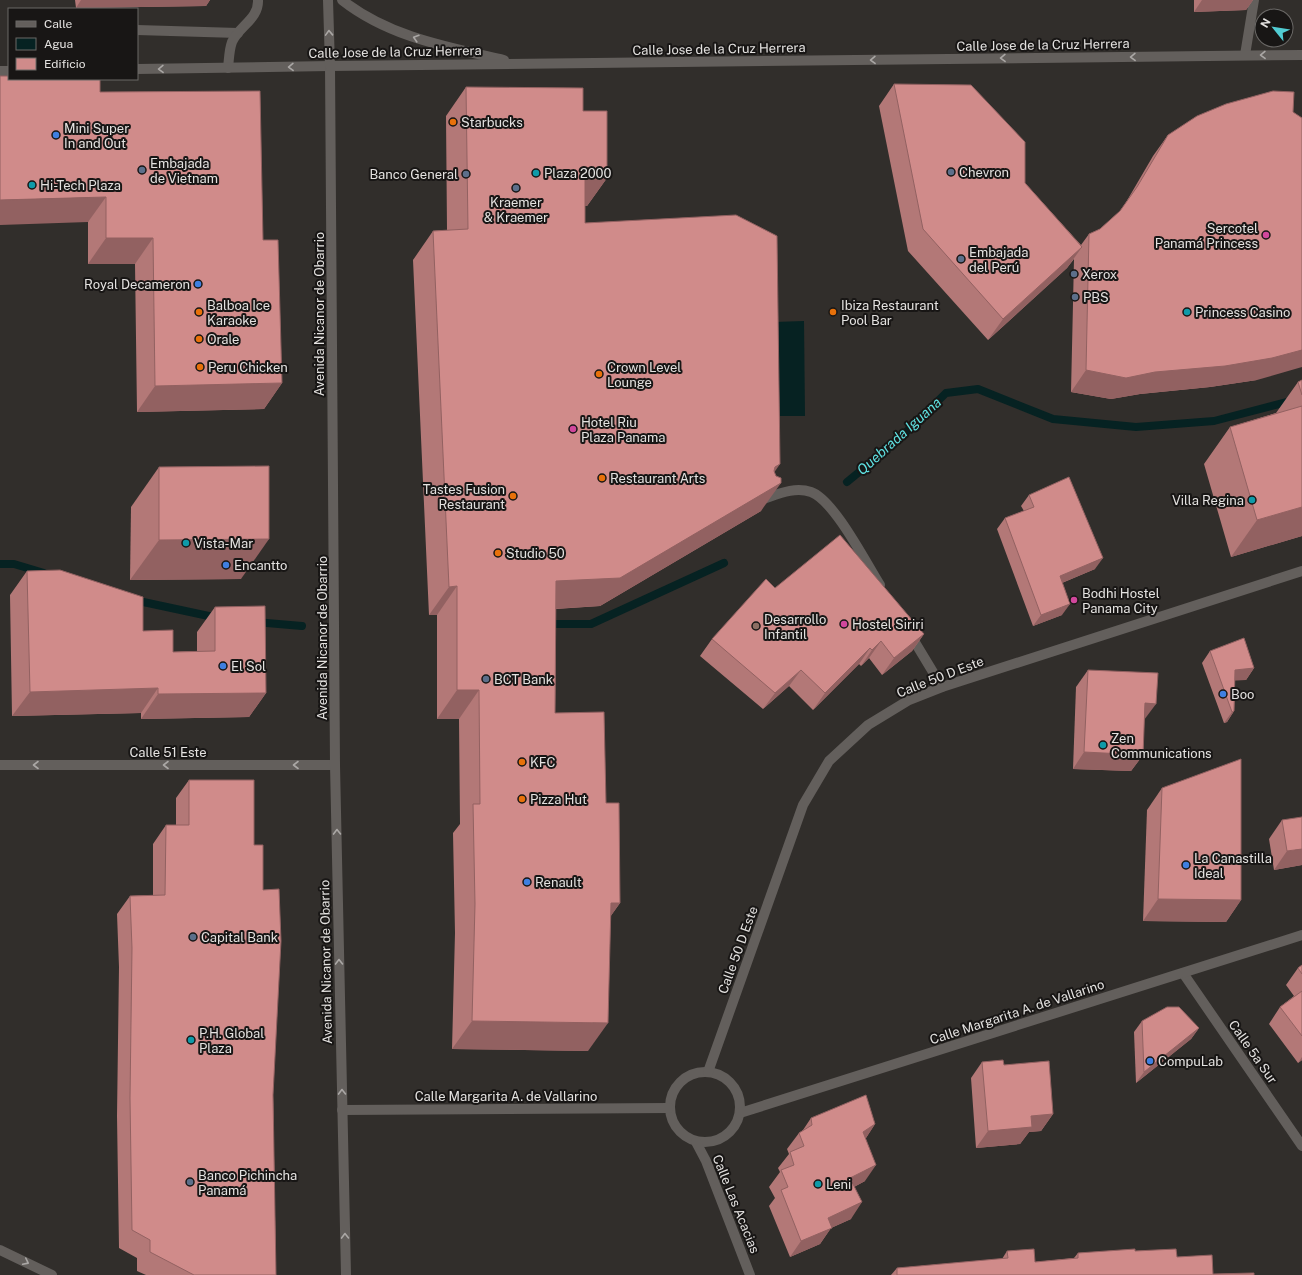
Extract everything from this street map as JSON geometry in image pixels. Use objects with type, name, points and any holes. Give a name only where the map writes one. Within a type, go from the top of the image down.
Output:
[{"type":"street","points":[[228,68],[232,42],[238,33],[254,17],[258,0]]},
{"type":"street","name":"Avenida Nicanor de Obarrio","points":[[328,0],[330,66],[335,766],[346,1275]]},
{"type":"street","points":[[342,0],[369,18],[405,35],[443,46],[522,64]]},
{"type":"street","points":[[1245,56],[1254,0]]},
{"type":"street","points":[[138,30],[238,33]]},
{"type":"street","name":"Calle Jose de la Cruz Herrera","points":[[138,69],[1302,55]]},
{"type":"street","points":[[760,500],[788,490],[812,492],[835,511],[884,592]]},
{"type":"street","name":"Calle 50 D Este","points":[[708,1072],[803,805],[829,761],[868,725],[909,700],[942,687],[1302,572]]},
{"type":"street","points":[[905,626],[942,687]]},
{"type":"street","name":"Calle 51 Este","points":[[0,764],[335,766]]},
{"type":"street","name":"Calle Margarita A. de Vallarino","points":[[740,1113],[1302,935]]},
{"type":"street","name":"Calle 5a Sur","points":[[1183,973],[1302,1146]]},
{"type":"street","points":[[708,1072],[719,1075],[729,1081],[736,1090],[740,1102],[740,1113],[736,1124],[729,1134],[719,1140],[708,1143],[696,1142],[686,1138],[677,1130],[671,1120],[669,1108],[671,1096],[677,1086],[685,1078],[696,1073],[708,1072]]},
{"type":"street","name":"Calle Margarita A. de Vallarino","points":[[342,1110],[669,1108]]},
{"type":"street","name":"Calle Las Acacias","points":[[696,1142],[706,1161],[750,1275]]},
{"type":"street","points":[[0,1250],[52,1275]]},
{"type":"water","points":[[804,321],[805,416],[775,416],[774,322]]},
{"type":"building","points":[[0,76],[8,76],[8,80],[100,80],[100,92],[260,91],[263,240],[278,240],[282,383],[155,386],[153,238],[106,238],[106,197],[0,200]]},
{"type":"building","points":[[894,84],[971,85],[1025,142],[1025,183],[1082,247],[1003,319],[923,229]]},
{"type":"building","points":[[466,87],[583,88],[583,111],[607,111],[607,178],[585,177],[585,223],[736,215],[777,236],[780,464],[775,467],[774,471],[776,476],[781,478],[781,483],[620,578],[556,581],[555,713],[604,712],[606,803],[619,803],[620,903],[611,903],[608,1023],[472,1021],[475,904],[473,804],[480,804],[479,690],[457,690],[457,586],[449,587],[433,231],[468,229]]},
{"type":"building","name":"Princess Casino","points":[[1273,91],[1294,92],[1293,112],[1302,118],[1302,350],[1272,358],[1225,366],[1155,372],[1126,378],[1086,370],[1089,234],[1100,229],[1120,211],[1137,187],[1168,135],[1197,116],[1226,104]]},
{"type":"building","points":[[1302,380],[1302,395],[1298,382]]},
{"type":"building","points":[[1302,406],[1302,507],[1257,520],[1230,427]]},
{"type":"building","points":[[269,466],[269,539],[159,540],[159,467]]},
{"type":"building","points":[[1069,477],[1103,558],[1060,576],[1070,604],[1041,615],[1005,518],[1034,507],[1029,495]]},
{"type":"building","points":[[840,535],[924,634],[894,658],[881,641],[872,650],[870,648],[825,693],[801,670],[775,693],[712,639],[766,579],[775,588]]},
{"type":"building","points":[[60,570],[143,597],[143,631],[173,630],[173,652],[215,651],[215,607],[265,606],[266,693],[158,694],[158,688],[30,692],[27,571]]},
{"type":"building","points":[[1244,638],[1254,668],[1235,670],[1234,711],[1232,712],[1210,651]]},
{"type":"building","name":"Zen Communications","points":[[1088,670],[1158,673],[1156,704],[1145,703],[1143,755],[1084,752]]},
{"type":"building","name":"La Canastilla Ideal","points":[[1241,759],[1241,900],[1158,899],[1162,788]]},
{"type":"building","points":[[189,780],[254,780],[254,845],[263,845],[263,890],[279,889],[281,941],[273,1095],[276,1275],[194,1275],[150,1252],[150,1240],[132,1230],[130,1098],[132,948],[130,896],[165,895],[166,825],[189,825]]},
{"type":"building","points":[[1302,817],[1302,849],[1287,851],[1282,820]]},
{"type":"building","points":[[1302,965],[1302,974],[1298,968]]},
{"type":"building","points":[[1302,991],[1302,1036],[1280,1007]]},
{"type":"building","name":"CompuLab","points":[[1167,1007],[1179,1007],[1199,1028],[1144,1072],[1142,1021]]},
{"type":"building","points":[[1003,1060],[1004,1065],[1049,1061],[1053,1114],[1031,1116],[1032,1127],[988,1131],[982,1062]]},
{"type":"building","name":"Leni","points":[[866,1095],[875,1124],[863,1132],[876,1165],[850,1178],[862,1202],[828,1218],[832,1228],[801,1241],[781,1190],[788,1187],[781,1170],[794,1165],[790,1152],[804,1146],[799,1133],[812,1125],[811,1118]]},
{"type":"building","points":[[1034,1249],[1035,1262],[1078,1258],[1078,1253],[1135,1249],[1135,1251],[1176,1249],[1177,1257],[1212,1255],[1213,1274],[1254,1273],[1254,1275],[897,1275],[897,1268],[1008,1258],[1007,1251]]},
{"type":"waterway","name":"Quebrada Iguana","points":[[847,482],[897,441],[946,393],[978,389],[1053,419],[1136,427],[1214,421],[1302,398]]},
{"type":"waterway","name":"Quebrada Iguana","points":[[545,624],[591,624],[724,563]]},
{"type":"waterway","name":"Quebrada Iguana","points":[[0,564],[14,564],[44,573]]},
{"type":"waterway","name":"Quebrada Iguana","points":[[134,600],[218,618]]},
{"type":"waterway","name":"Quebrada Iguana","points":[[255,622],[302,626]]},
{"type":"place","name":"Starbucks","points":[[453,122]]},
{"type":"place","name":"Mini Super In and Out","points":[[56,135]]},
{"type":"place","name":"Embajada de Vietnam","points":[[142,170]]},
{"type":"place","name":"Chevron","points":[[951,172]]},
{"type":"place","name":"Plaza 2000","points":[[536,173]]},
{"type":"place","name":"Banco General","points":[[466,174]]},
{"type":"place","name":"Hi-Tech Plaza","points":[[32,185]]},
{"type":"place","name":"Kraemer & Kraemer","points":[[516,188]]},
{"type":"place","name":"Sercotel Panamá Princess","points":[[1266,235]]},
{"type":"place","name":"Embajada del Perú","points":[[961,259]]},
{"type":"place","name":"Xerox","points":[[1074,274]]},
{"type":"place","name":"Royal Decameron","points":[[198,284]]},
{"type":"place","name":"PBS","points":[[1075,297]]},
{"type":"place","name":"Balboa Ice Karaoke","points":[[199,312]]},
{"type":"place","name":"Ibiza Restaurant Pool Bar","points":[[833,312]]},
{"type":"place","name":"Princess Casino","points":[[1187,312]]},
{"type":"place","name":"Orale","points":[[199,339]]},
{"type":"place","name":"Peru Chicken","points":[[200,367]]},
{"type":"place","name":"Crown Level Lounge","points":[[599,374]]},
{"type":"place","name":"Hotel Riu Plaza Panama","points":[[573,429]]},
{"type":"place","name":"Restaurant Arts","points":[[602,478]]},
{"type":"place","name":"Tastes Fusion Restaurant","points":[[513,496]]},
{"type":"place","name":"Villa Regina","points":[[1252,500]]},
{"type":"place","name":"Vista-Mar","points":[[186,543]]},
{"type":"place","name":"Studio 50","points":[[498,553]]},
{"type":"place","name":"Encantto","points":[[226,565]]},
{"type":"place","name":"Bodhi Hostel Panama City","points":[[1074,600]]},
{"type":"place","name":"Hostel Siriri","points":[[844,624]]},
{"type":"place","name":"Desarrollo Infantil","points":[[756,626]]},
{"type":"place","name":"El Sol","points":[[223,666]]},
{"type":"place","name":"BCT Bank","points":[[486,679]]},
{"type":"place","name":"Boo","points":[[1223,694]]},
{"type":"place","name":"Zen Communications","points":[[1103,745]]},
{"type":"place","name":"KFC","points":[[522,762]]},
{"type":"place","name":"Pizza Hut","points":[[522,799]]},
{"type":"place","name":"La Canastilla Ideal","points":[[1186,865]]},
{"type":"place","name":"Renault","points":[[527,882]]},
{"type":"place","name":"Capital Bank","points":[[193,937]]},
{"type":"place","name":"P.H. Global Plaza","points":[[191,1040]]},
{"type":"place","name":"CompuLab","points":[[1150,1061]]},
{"type":"place","name":"Banco Pichincha Panamá","points":[[190,1182]]},
{"type":"place","name":"Leni","points":[[818,1184]]}]
